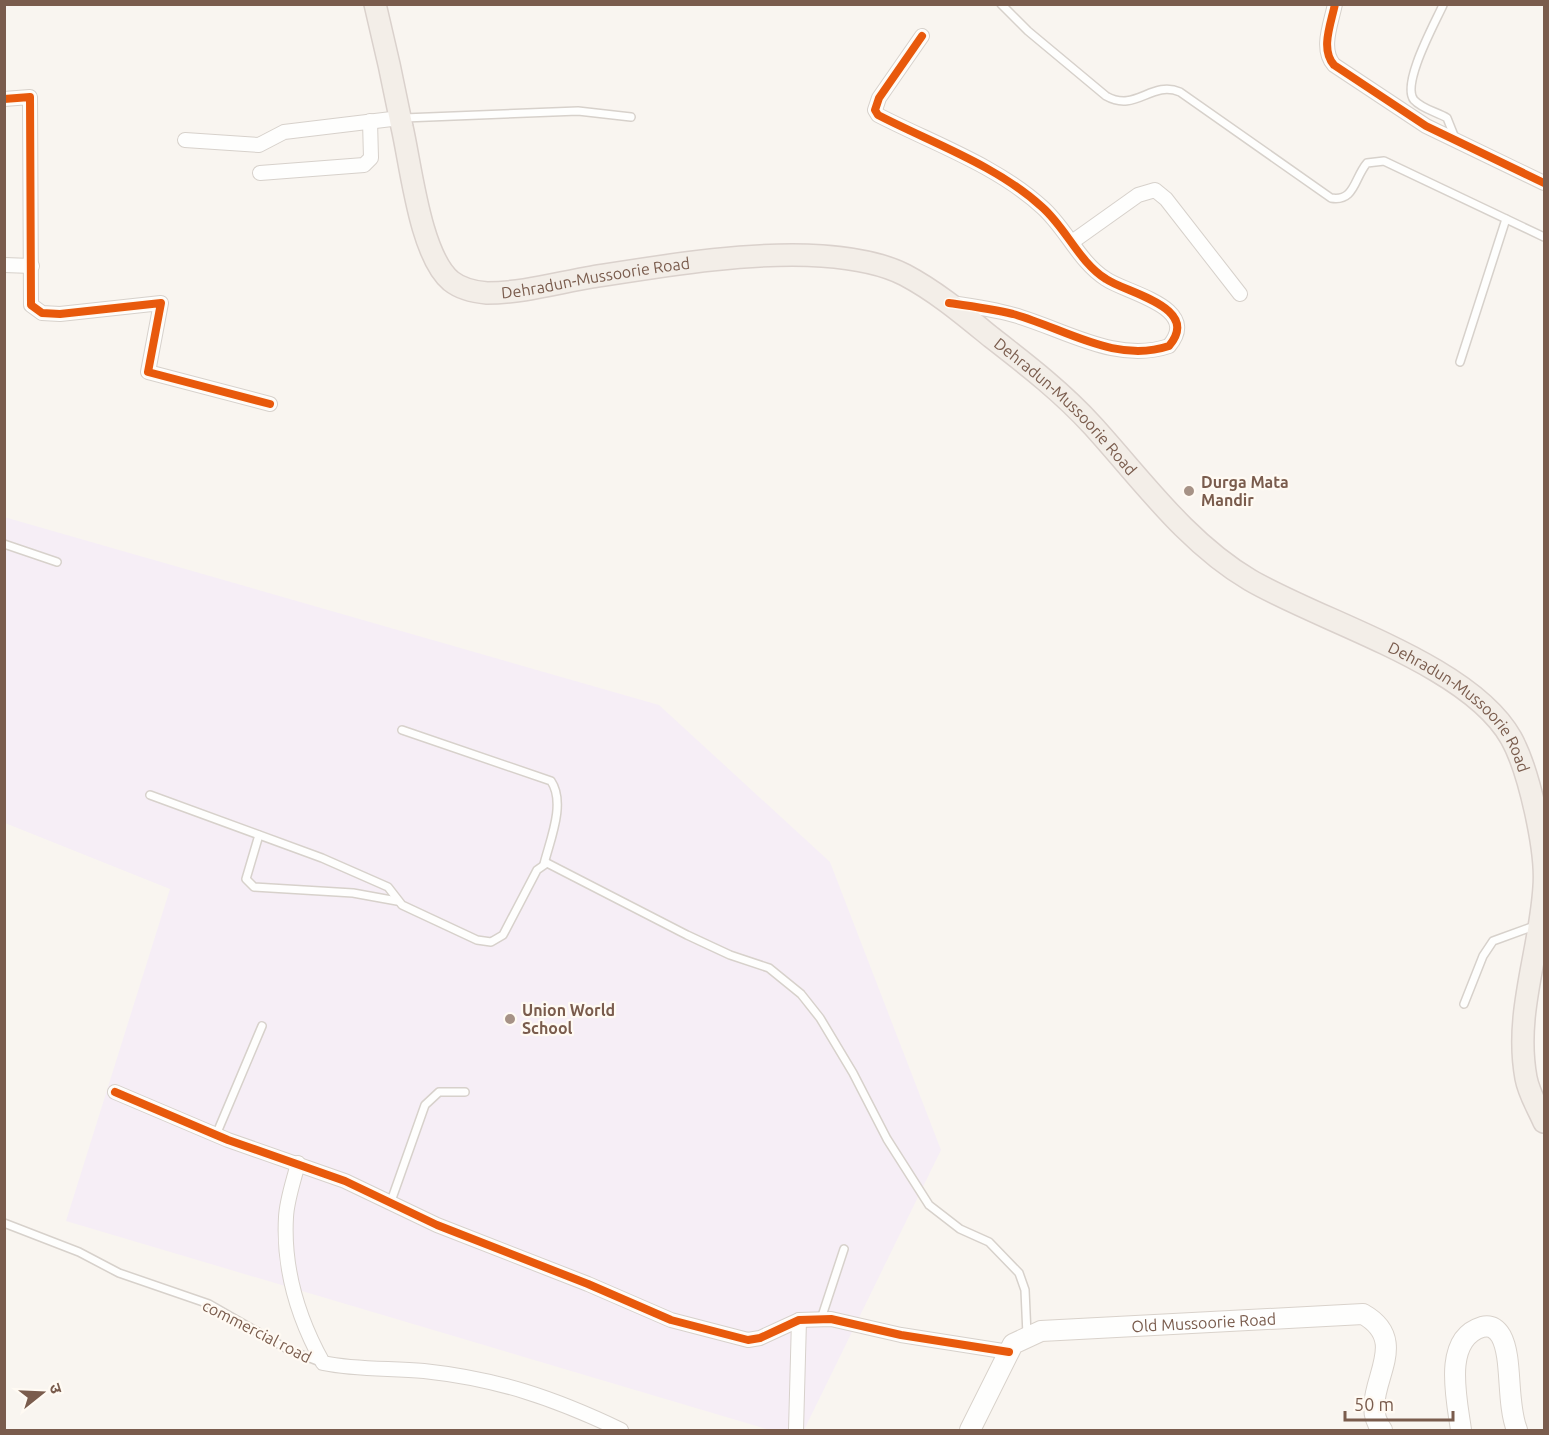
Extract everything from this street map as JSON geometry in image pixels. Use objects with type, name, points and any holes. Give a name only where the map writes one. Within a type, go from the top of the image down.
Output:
[{"type":"main road","name":"Dehradun-Mussoorie Road","points":[[375,4],[413,189],[438,265],[452,282],[469,290],[487,293],[705,262],[818,256],[869,261],[904,274],[949,303],[1062,395],[1164,507],[1224,563],[1253,582],[1451,680],[1474,696],[1495,716],[1511,737],[1521,762],[1535,817],[1545,886],[1524,1004],[1523,1048],[1526,1080],[1545,1122]]},
{"type":"main road","name":"Old Mussoorie Road","points":[[1027,1335],[1041,1331],[1363,1314],[1376,1321],[1384,1333],[1387,1347],[1374,1405],[1377,1423],[1382,1431]]},
{"type":"main road","points":[[1461,1431],[1455,1382],[1457,1355],[1464,1338],[1471,1331],[1487,1326],[1494,1328],[1501,1336],[1511,1415],[1517,1431]]},
{"type":"main road","points":[[970,1431],[1013,1344],[1027,1335]]},
{"type":"street","points":[[1335,4],[1327,44],[1328,56],[1334,65],[1426,126],[1545,183]]},
{"type":"street","points":[[922,36],[879,98],[875,110],[878,115],[1010,183],[1043,207],[1104,279],[1155,300],[1167,309],[1175,320],[1176,331],[1169,346],[1135,353],[1114,349],[1013,314],[949,303]]},
{"type":"street","points":[[4,99],[30,97],[31,305],[42,313],[60,314],[160,303],[148,372],[270,404]]},
{"type":"street","points":[[185,140],[260,145],[284,132],[400,118]]},
{"type":"street","points":[[260,173],[364,165],[371,158],[370,121]]},
{"type":"street","points":[[1072,242],[1138,195],[1155,190],[1166,199],[1240,294]]},
{"type":"street","points":[[4,265],[32,266]]},
{"type":"street","points":[[115,1092],[216,1135],[345,1181],[390,1204],[671,1320],[748,1340],[760,1338],[799,1320],[821,1319],[901,1335],[1009,1352]]},
{"type":"street","points":[[298,1163],[286,1215],[288,1265],[297,1306],[308,1335],[323,1363]]},
{"type":"street","points":[[796,1431],[799,1320]]},
{"type":"street","name":"commercial road","points":[[323,1363],[422,1371],[528,1391],[567,1405],[621,1431]]},
{"type":"lane","points":[[1001,4],[1028,31],[1106,96],[1117,102],[1126,102],[1165,87],[1180,92],[1331,198],[1344,199],[1350,195],[1361,170],[1367,163],[1384,161],[1545,237]]},
{"type":"lane","points":[[1443,5],[1415,68],[1410,91],[1420,105],[1447,118],[1456,142]]},
{"type":"lane","points":[[400,118],[578,111],[632,117]]},
{"type":"lane","points":[[1460,362],[1506,219]]},
{"type":"lane","points":[[4,544],[57,562]]},
{"type":"lane","points":[[258,835],[246,879],[254,887],[353,893],[397,901],[477,940],[491,942],[503,935],[537,870],[544,864],[558,806],[557,794],[551,781],[402,730]]},
{"type":"lane","points":[[150,795],[388,887],[397,901]]},
{"type":"lane","points":[[544,864],[550,864],[708,945],[769,968],[801,994],[820,1018],[853,1073],[887,1139],[929,1204],[960,1229],[989,1242],[1019,1273],[1025,1290],[1027,1335]]},
{"type":"lane","points":[[1464,1004],[1483,956],[1492,941],[1539,925]]},
{"type":"lane","points":[[216,1135],[262,1026]]},
{"type":"lane","points":[[390,1204],[425,1105],[439,1092],[465,1092]]},
{"type":"lane","name":"commercial road","points":[[4,1223],[79,1252],[119,1273],[209,1304],[289,1350],[323,1363]]},
{"type":"lane","points":[[821,1319],[844,1249]]},
{"type":"shaded area","name":"Union World School","points":[[4,517],[659,705],[830,862],[941,1150],[804,1430],[770,1430],[66,1221],[170,889],[5,823]]},
{"type":"cycle path","points":[[1335,4],[1327,44],[1330,59],[1334,65],[1426,126],[1544,183]]},
{"type":"cycle path","points":[[922,36],[879,98],[875,110],[878,115],[984,167],[1024,192],[1051,215],[1096,272],[1169,311],[1176,321],[1177,332],[1169,346],[1129,351],[1090,342],[1013,314],[949,303]]},
{"type":"cycle path","points":[[4,99],[30,97],[31,305],[42,313],[60,314],[161,303],[148,372],[270,404]]},
{"type":"cycle path","points":[[115,1092],[228,1140],[345,1181],[437,1225],[588,1284],[671,1320],[748,1340],[760,1338],[799,1320],[831,1319],[901,1335],[1009,1352]]},
{"type":"place","name":"Durga Mata Mandir","points":[[1189,491]]},
{"type":"place","name":"Union World School","points":[[510,1019]]}]
